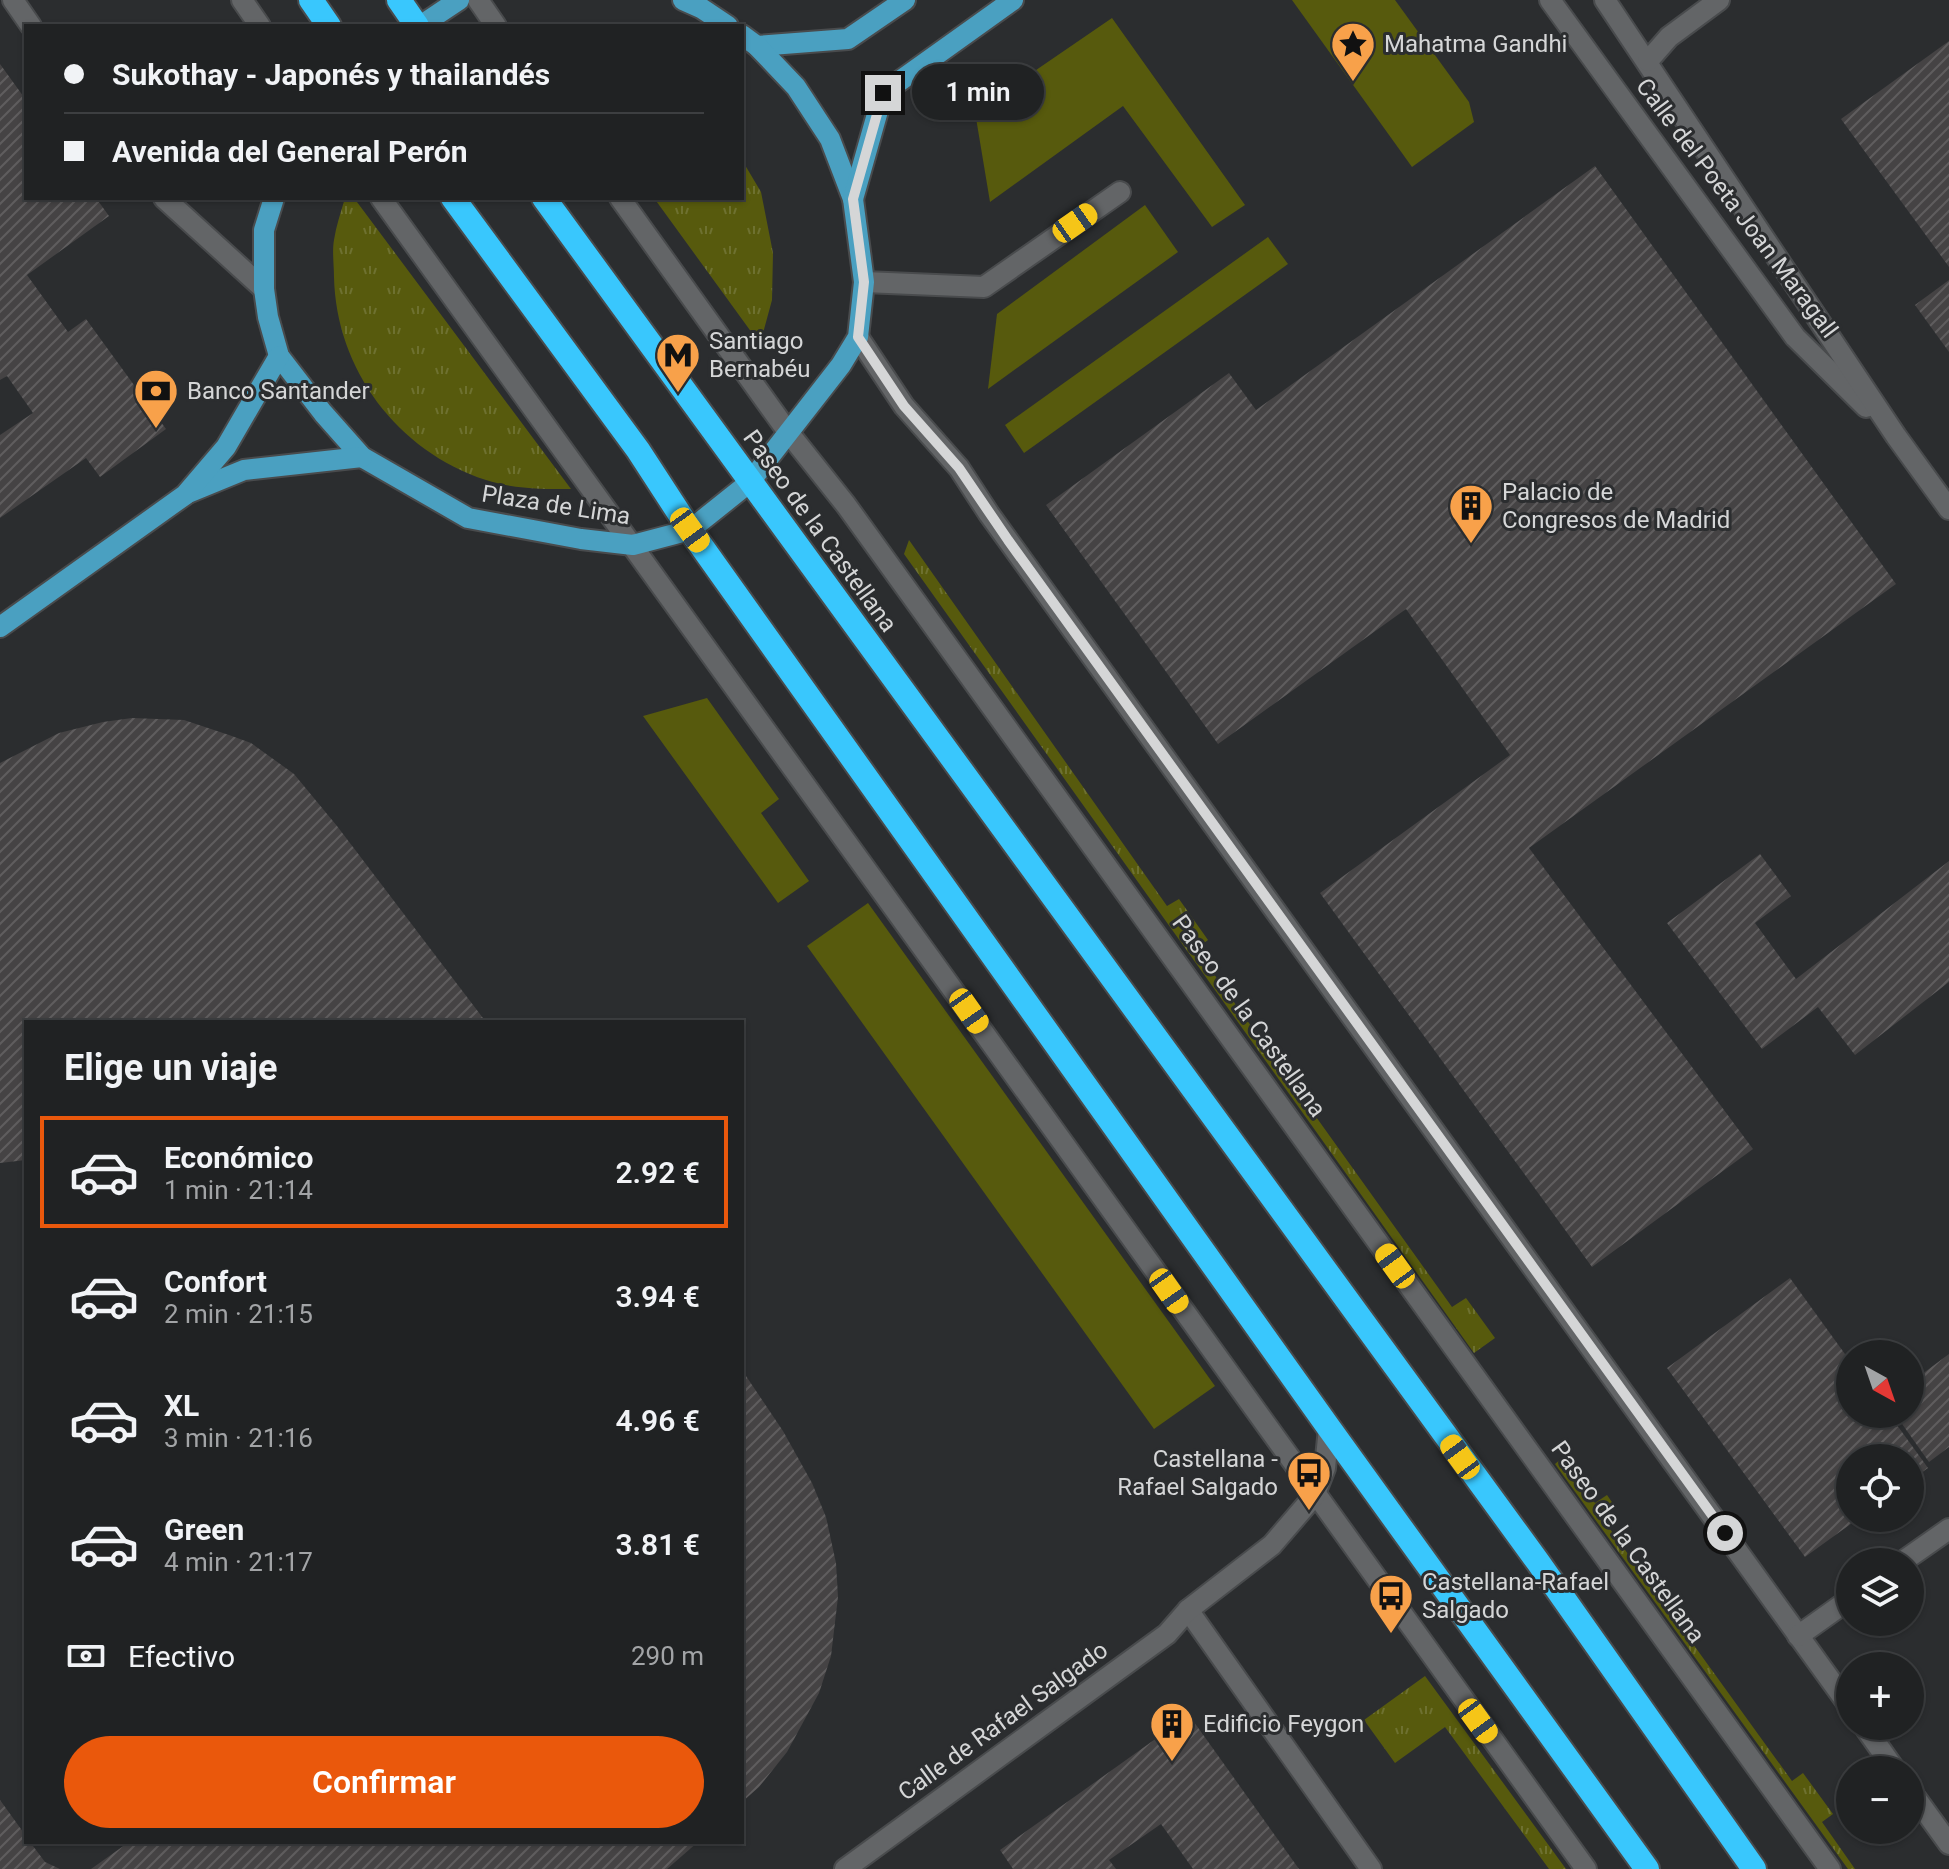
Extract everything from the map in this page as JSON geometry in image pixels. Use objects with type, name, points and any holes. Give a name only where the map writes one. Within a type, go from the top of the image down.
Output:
[{"type":"highway","points":[[311,0],[328,24]]},
{"type":"highway","points":[[399,0],[417,24]]},
{"type":"highway","points":[[454,200],[638,450],[690,530],[1647,1869]]},
{"type":"highway","name":"Paseo de la Castellana","points":[[545,200],[1538,1562],[1754,1869]]},
{"type":"main road","points":[[422,24],[459,0]]},
{"type":"main road","points":[[683,0],[725,24]]},
{"type":"main road","points":[[750,40],[848,39],[905,0]]},
{"type":"main road","points":[[853,199],[883,93],[1013,0]]},
{"type":"main road","name":"Plaza de Lima","points":[[273,200],[264,230],[264,289],[279,356],[362,457],[468,518],[581,539],[633,545],[690,530],[750,482],[841,365],[858,337],[864,282],[853,199],[830,139],[796,87],[750,40]]},
{"type":"main road","points":[[185,495],[226,447],[279,356]]},
{"type":"main road","points":[[0,627],[185,495],[244,470],[362,457]]},
{"type":"street","points":[[13,0],[30,24]]},
{"type":"street","points":[[242,0],[259,24]]},
{"type":"street","points":[[478,0],[495,24]]},
{"type":"street","name":"Calle del Poeta Joan Maragall","points":[[1550,0],[1795,337],[1896,436]]},
{"type":"street","name":"Calle del Poeta Joan Maragall","points":[[1605,0],[1896,436],[1949,509]]},
{"type":"street","points":[[1648,61],[1669,37],[1719,0]]},
{"type":"street","points":[[864,282],[984,287],[1120,192]]},
{"type":"street","points":[[166,200],[264,289]]},
{"type":"street","points":[[382,200],[841,832],[1314,1496],[1586,1869]]},
{"type":"street","name":"Paseo de la Castellana","points":[[621,200],[788,432],[846,505],[1830,1869]]},
{"type":"street","points":[[858,337],[904,406],[959,468],[1836,1688]]},
{"type":"street","points":[[1329,1428],[1325,1468],[1314,1496],[1272,1545],[1188,1610],[1371,1869]]},
{"type":"street","points":[[1922,1548],[1949,1529]]},
{"type":"street","points":[[1798,1636],[1836,1609]]},
{"type":"street","name":"Calle de Rafael Salgado","points":[[845,1869],[866,1862],[1167,1634],[1188,1610]]},
{"type":"street","points":[[1924,1809],[1949,1844]]},
{"type":"green space","points":[[1292,0],[1395,0],[1469,102],[1474,122],[1412,167]]},
{"type":"green space","points":[[1112,18],[1245,205],[1212,227],[1123,106],[990,202],[975,112]]},
{"type":"green space","points":[[744,163],[761,192],[773,253],[772,300],[760,344],[655,200],[744,200]]},
{"type":"green space","points":[[344,200],[355,200],[571,489],[539,489],[486,480],[454,467],[425,449],[399,427],[377,402],[346,343],[337,311],[334,277],[333,244]]},
{"type":"green space","points":[[1145,205],[1178,252],[988,389],[997,314]]},
{"type":"green space","points":[[1268,237],[1288,264],[1024,453],[1005,425]]},
{"type":"green space","points":[[909,540],[1167,906],[1179,899],[1208,940],[1196,949],[1452,1307],[1466,1298],[1495,1338],[1474,1353],[904,554]]},
{"type":"green space","points":[[707,698],[779,799],[761,813],[809,881],[778,903],[643,716]]},
{"type":"green space","points":[[868,903],[1215,1386],[1154,1429],[807,946]]},
{"type":"green space","points":[[1562,1458],[1595,1503],[1607,1495],[1616,1508],[1602,1518],[1792,1781],[1803,1773],[1833,1814],[1822,1822],[1855,1869],[1848,1869],[1555,1464]]},
{"type":"green space","points":[[1425,1676],[1566,1869],[1549,1869],[1445,1727],[1395,1763],[1364,1720]]},
{"type":"building","points":[[1949,41],[1949,267],[1841,119]]},
{"type":"building","points":[[0,64],[24,97],[24,200],[97,200],[109,216],[27,275],[68,332],[86,319],[166,429],[100,477],[86,458],[0,518],[0,435],[33,413],[7,376],[0,380]]},
{"type":"building","name":"Palacio de Congresos de Madrid","points":[[1595,166],[1896,584],[1529,848],[1753,1149],[1592,1267],[1320,893],[1510,755],[1406,609],[1218,744],[1046,505],[1229,373],[1256,410]]},
{"type":"building","points":[[1949,280],[1949,352],[1915,305]]},
{"type":"building","points":[[132,718],[184,720],[251,743],[294,774],[484,1020],[24,1020],[24,1160],[0,1163],[0,763],[59,733]]},
{"type":"building","points":[[1760,854],[1791,896],[1755,923],[1796,979],[1949,861],[1949,982],[1855,1055],[1818,1007],[1762,1049],[1667,923]]},
{"type":"building","points":[[1790,1278],[1836,1342],[1836,1428],[1899,1428],[1911,1444],[1836,1444],[1836,1532],[1840,1532],[1805,1557],[1667,1368]]},
{"type":"building","points":[[1949,1354],[1949,1447],[1929,1462],[1924,1455],[1924,1444],[1916,1444],[1905,1428],[1924,1428],[1924,1373]]},
{"type":"building","points":[[744,1373],[783,1431],[812,1483],[826,1517],[836,1563],[838,1597],[831,1656],[819,1693],[787,1752],[744,1800]]},
{"type":"building","name":"Edificio Feygon","points":[[1189,1715],[1299,1869],[1193,1869],[1161,1824],[1109,1860],[1116,1869],[1013,1869],[1000,1850]]},
{"type":"building","points":[[0,1800],[24,1833],[24,1844],[32,1844],[45,1862],[60,1869],[0,1869]]},
{"type":"building","points":[[126,1844],[696,1844],[667,1869],[91,1869]]},
{"type":"place","name":"Mahatma Gandhi","points":[[1353,83]]},
{"type":"place","name":"Santiago Bernabéu","points":[[678,394]]},
{"type":"place","name":"Banco Santander","points":[[156,430]]},
{"type":"place","name":"Palacio de Congresos de Madrid","points":[[1471,545]]},
{"type":"place","name":"Castellana - Rafael Salgado","points":[[1309,1512]]},
{"type":"place","name":"Castellana-Rafael Salgado","points":[[1391,1635]]},
{"type":"place","name":"Edificio Feygon","points":[[1172,1763]]},
{"type":"route","points":[[883,93],[853,199],[864,282],[858,337],[904,406],[959,468],[989,514],[1725,1533]]}]
